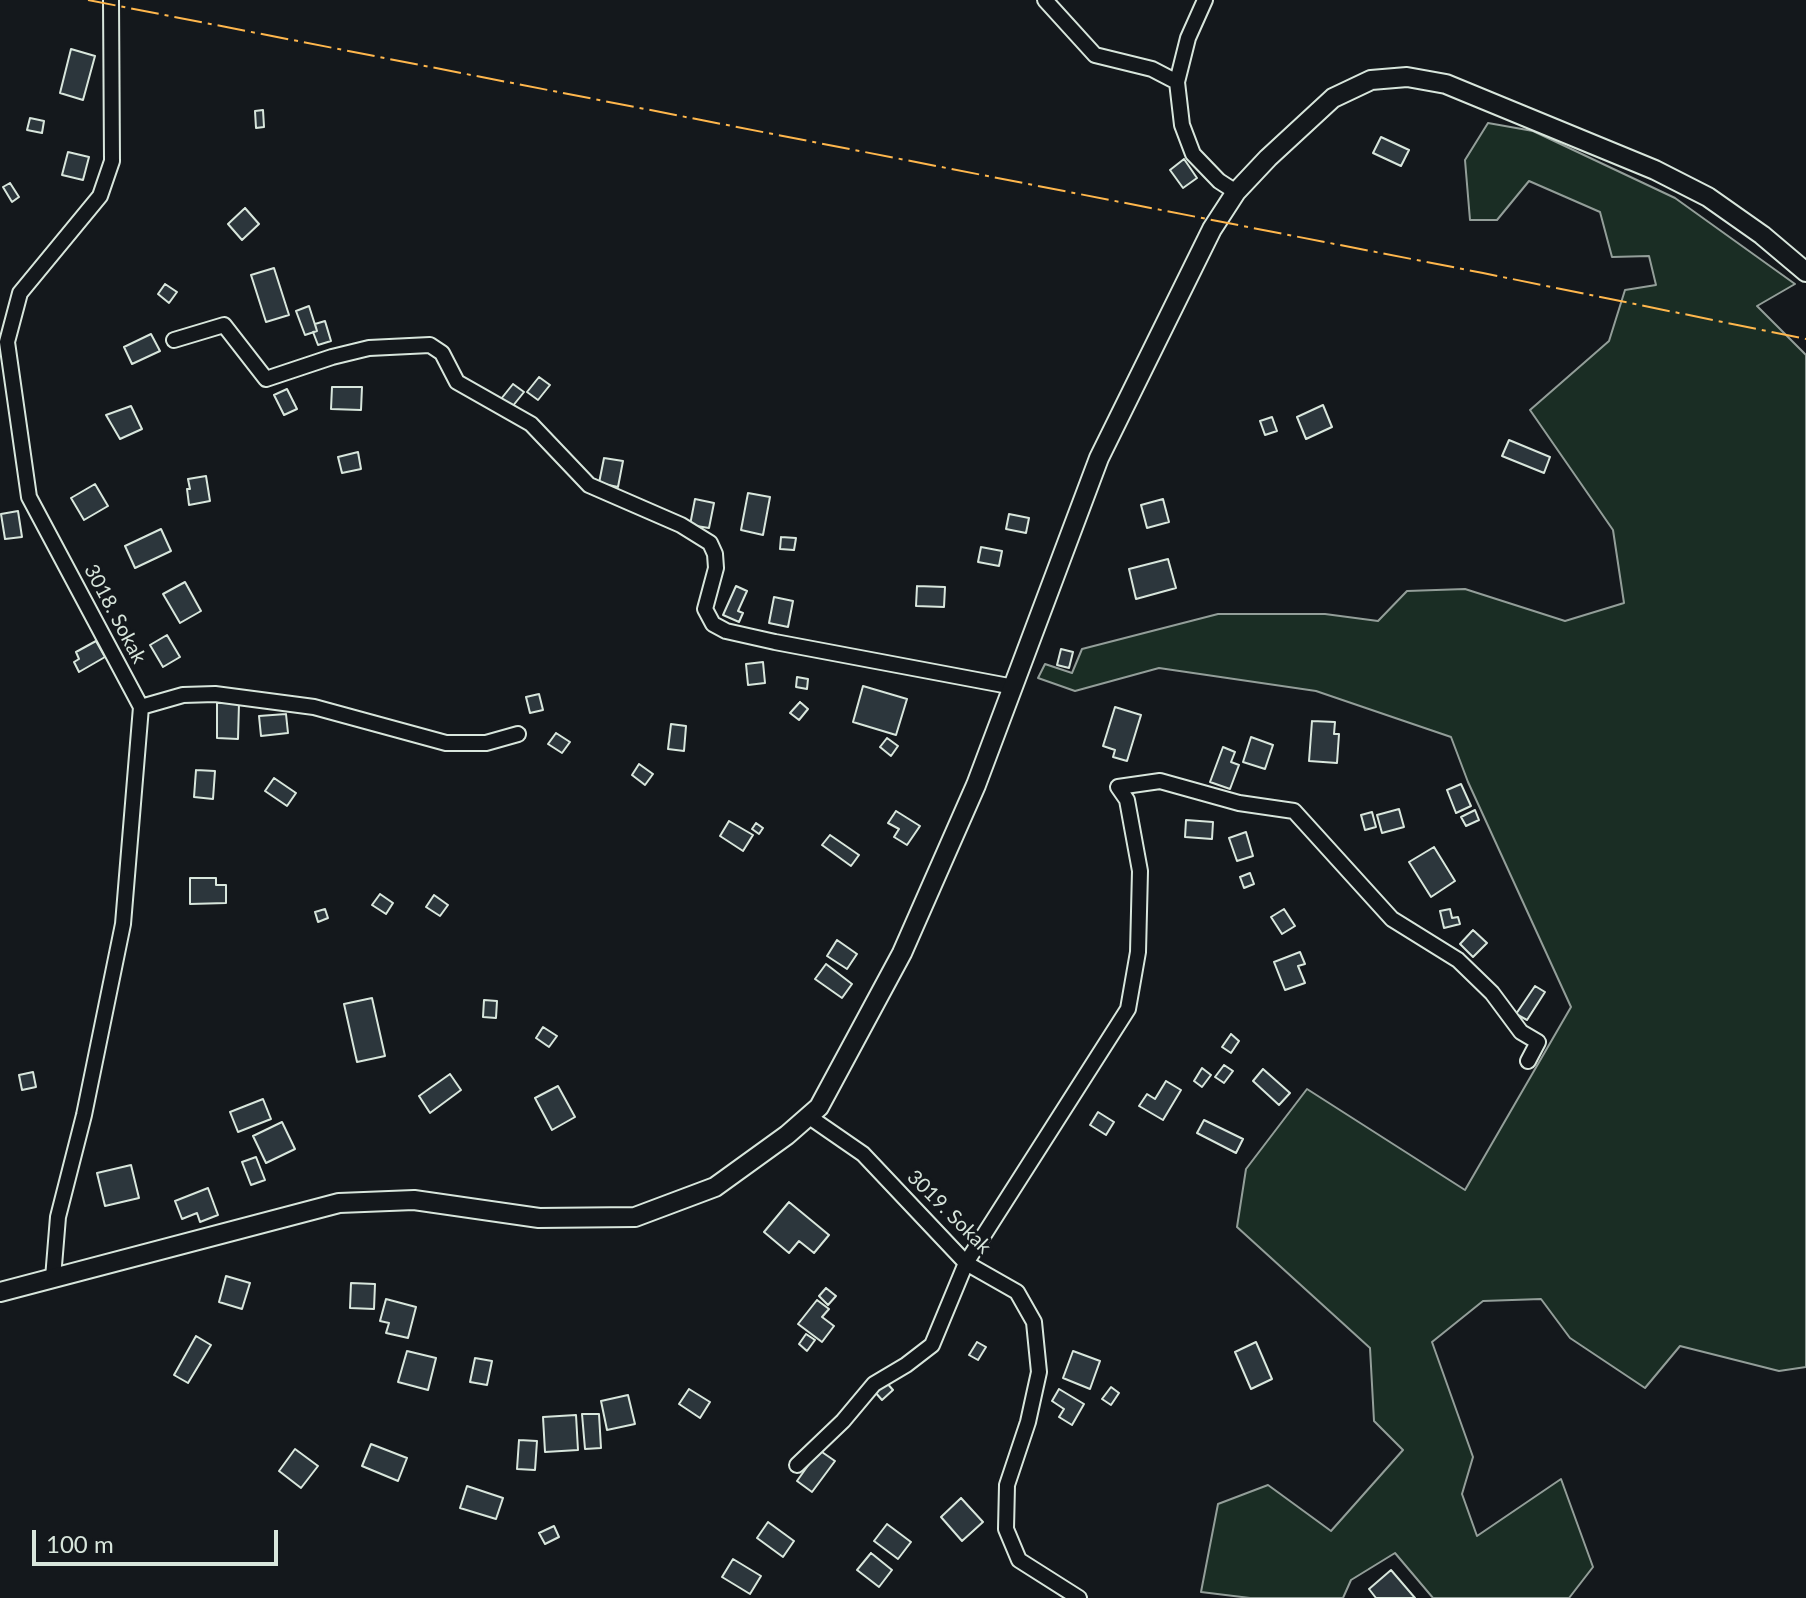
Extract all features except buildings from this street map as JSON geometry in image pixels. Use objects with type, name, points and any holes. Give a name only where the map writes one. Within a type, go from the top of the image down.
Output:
[{"type":"street","name":"3018. Sokak","points":[[111,0],[112,161],[100,196],[20,293],[7,342],[29,497],[141,707]]},
{"type":"street","points":[[1045,0],[1095,55],[1152,69],[1177,82]]},
{"type":"street","points":[[1205,0],[1188,38],[1177,82],[1182,125],[1193,154],[1219,181],[1236,192]]},
{"type":"street","points":[[0,1292],[339,1203],[414,1200],[539,1218],[635,1217],[715,1187],[819,1107],[902,953],[976,785],[1099,458],[1212,229],[1236,192],[1333,98],[1371,80],[1407,77],[1446,84],[1655,170],[1708,197],[1762,235],[1806,272]]},
{"type":"street","points":[[174,340],[224,325],[266,379],[369,348],[430,345],[442,353],[457,382],[531,424],[589,485],[681,525],[710,543],[716,568],[705,609],[713,624],[726,631],[775,642],[1014,687]]},
{"type":"street","points":[[53,1278],[58,1217],[84,1115],[123,924],[141,707],[183,695],[215,694],[314,707],[446,743],[486,743],[518,734]]},
{"type":"street","points":[[797,1465],[843,1421],[874,1384],[932,1345],[966,1263],[1128,1009],[1138,952],[1140,871],[1127,800],[1118,787],[1160,781],[1239,803],[1294,811],[1392,919],[1458,960],[1492,993],[1521,1032],[1538,1042],[1528,1061]]},
{"type":"street","name":"3019. Sokak","points":[[808,1116],[863,1154],[966,1263],[1017,1292],[1034,1322],[1039,1372],[1028,1422],[1007,1485],[1006,1529],[1019,1560],[1079,1598]]},
{"type":"green space","points":[[1488,123],[1533,131],[1675,198],[1795,284],[1757,306],[1806,355],[1806,1367],[1779,1371],[1680,1346],[1645,1388],[1570,1338],[1541,1299],[1483,1301],[1432,1342],[1473,1457],[1462,1494],[1477,1536],[1561,1479],[1593,1567],[1569,1598],[1433,1598],[1395,1553],[1351,1580],[1343,1598],[1250,1598],[1201,1592],[1218,1504],[1268,1485],[1331,1531],[1403,1450],[1374,1421],[1370,1348],[1237,1227],[1246,1169],[1307,1089],[1465,1190],[1571,1007],[1468,782],[1451,737],[1316,691],[1159,668],[1075,691],[1038,678],[1045,664],[1072,673],[1082,649],[1218,614],[1325,614],[1378,621],[1407,591],[1465,589],[1565,621],[1624,603],[1613,530],[1530,410],[1609,341],[1625,290],[1656,285],[1649,256],[1612,257],[1600,212],[1529,181],[1497,220],[1470,220],[1465,160]]},
{"type":"power","points":[[88,0],[1806,339]]}]
